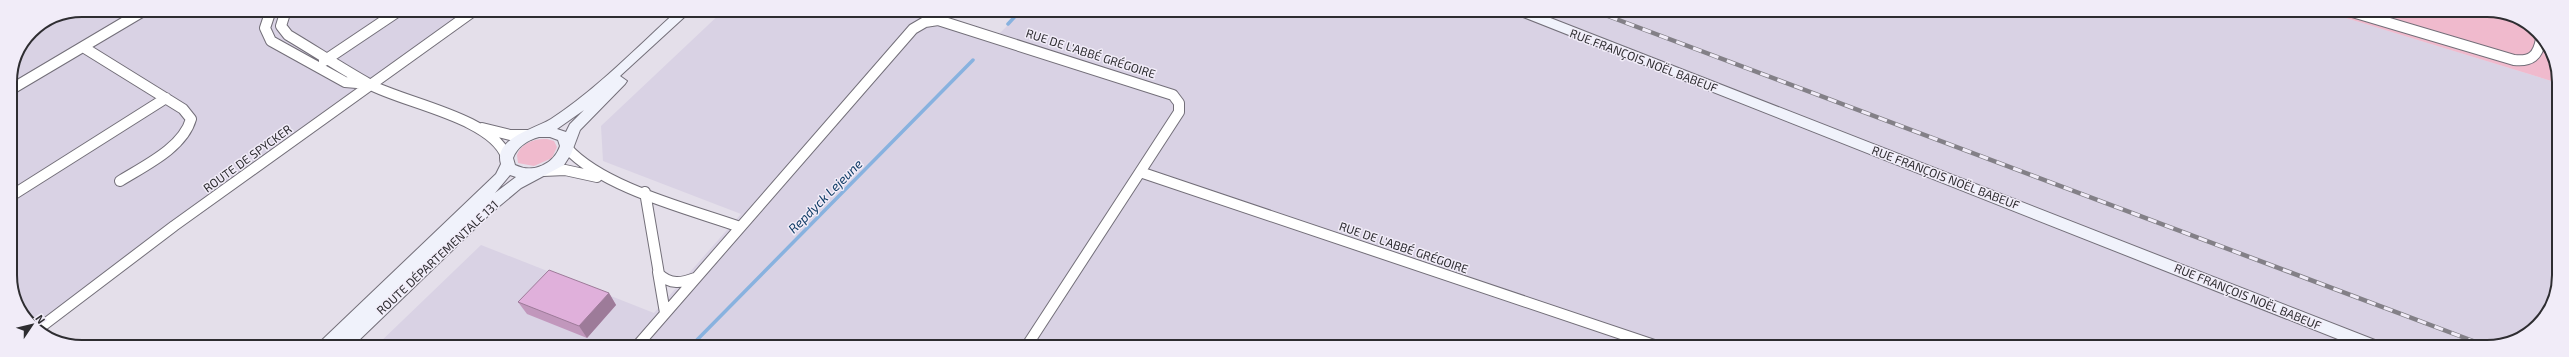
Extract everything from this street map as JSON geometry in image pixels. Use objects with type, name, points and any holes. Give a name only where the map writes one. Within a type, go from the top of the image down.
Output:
[{"type":"main road","points":[[678,17],[575,110],[543,131],[529,135],[514,144],[507,160],[516,172],[539,172],[558,162],[567,146],[572,131],[588,112],[689,17]]},
{"type":"main road","name":"RUE FRANÇOIS NOËL BABEUF","points":[[1535,17],[2199,276],[2358,340]]},
{"type":"main road","points":[[543,131],[559,134],[567,146]]},
{"type":"main road","name":"ROUTE DÉPARTEMENTALE 131","points":[[332,340],[487,193],[502,177],[507,160]]},
{"type":"main road","name":"ROUTE DÉPARTEMENTALE 131","points":[[349,340],[486,209],[516,184],[539,172]]},
{"type":"street","points":[[17,86],[133,17]]},
{"type":"street","points":[[268,17],[265,24],[269,38],[347,83],[369,84]]},
{"type":"street","points":[[283,17],[281,23],[284,31],[369,84],[465,123],[510,135],[529,135]]},
{"type":"street","points":[[316,66],[390,17]]},
{"type":"street","name":"ROUTE DE SPYCKER","points":[[42,327],[169,229],[369,84],[465,17]]},
{"type":"street","points":[[2369,17],[2514,60],[2529,61],[2535,58],[2539,52],[2540,45]]},
{"type":"street","name":"RUE DE L'ABBÉ GRÉGOIRE","points":[[641,340],[913,29],[932,20],[948,21],[1173,95],[1179,102],[1179,112],[1031,340]]},
{"type":"street","points":[[83,47],[166,98],[188,113],[191,119],[189,128],[177,141],[120,182]]},
{"type":"street","points":[[17,192],[166,98]]},
{"type":"street","points":[[465,123],[496,141],[507,160]]},
{"type":"street","points":[[567,146],[578,161],[612,180]]},
{"type":"street","points":[[539,172],[565,170],[612,180],[740,227]]},
{"type":"street","name":"RUE DE L'ABBÉ GRÉGOIRE","points":[[1140,172],[1639,340]]},
{"type":"street","points":[[645,192],[665,313]]},
{"type":"street","points":[[658,270],[664,279],[670,282],[684,282],[696,278]]},
{"type":"shaded area","points":[[82,17],[457,17],[324,111],[38,323],[30,315],[22,300],[18,288],[17,275],[17,82],[18,69],[22,57],[36,36],[46,28],[69,18]]},
{"type":"shaded area","points":[[717,17],[924,17],[991,42],[1016,17],[2343,17],[2552,81],[2552,275],[2549,296],[2543,308],[2530,324],[2508,337],[2487,340],[382,340],[481,245],[654,313],[741,214],[603,161],[601,126]]},
{"type":"shaded area","points":[[2343,17],[2487,17],[2508,20],[2523,28],[2536,39],[2547,57],[2551,69],[2552,81]]},
{"type":"shaded area","points":[[547,139],[554,141],[557,147],[552,158],[534,166],[518,163],[517,155],[525,144],[533,140]]},
{"type":"building","points":[[549,270],[609,293],[579,326],[518,302]]},
{"type":"waterway","name":"Repdyck Lejeune","points":[[1008,24],[1014,17]]},
{"type":"waterway","name":"Repdyck Lejeune","points":[[697,340],[973,60]]},
{"type":"railway","points":[[1611,17],[2470,340]]}]
